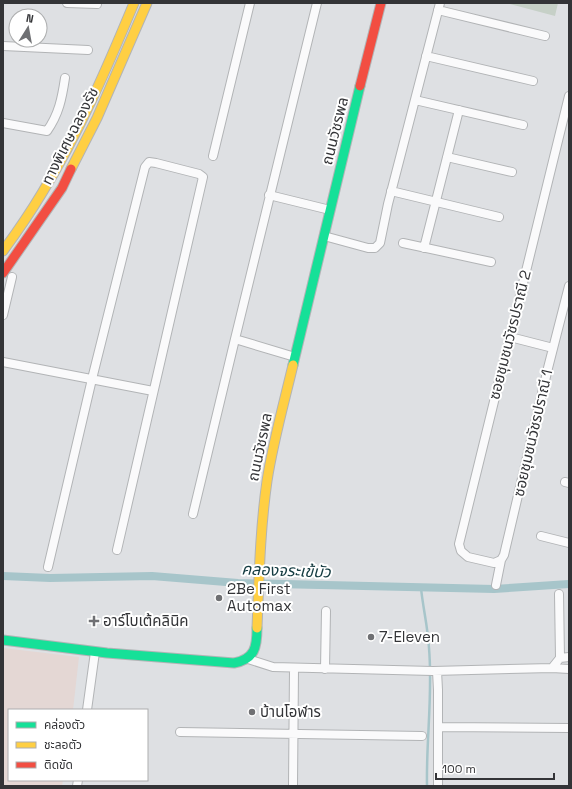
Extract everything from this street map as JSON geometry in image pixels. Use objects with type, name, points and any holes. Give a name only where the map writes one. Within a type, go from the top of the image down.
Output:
[{"type":"main road","name":"ทางพิเศษฉลองรัช","points":[[3,251],[50,182],[84,116],[111,58],[134,3]]},
{"type":"main road","name":"ทางพิเศษฉลองรัช","points":[[3,273],[62,188],[97,118],[147,3]]},
{"type":"main road","name":"ถนนวัชรพล","points":[[248,658],[253,653],[256,646],[261,532],[268,477],[330,210],[381,3]]},
{"type":"main road","points":[[3,640],[95,652],[234,663],[241,662],[248,658]]},
{"type":"street","points":[[67,3],[97,4]]},
{"type":"street","points":[[213,156],[250,3]]},
{"type":"street","points":[[193,514],[269,195],[317,3]]},
{"type":"street","points":[[324,236],[375,248],[380,243],[439,7],[545,36]]},
{"type":"street","points":[[3,46],[88,50]]},
{"type":"street","points":[[426,56],[533,81]]},
{"type":"street","points":[[3,123],[47,131],[55,119],[62,98],[65,78]]},
{"type":"street","name":"ซอยชุมชนวัชรปราณี 2","points":[[501,560],[494,563],[468,557],[461,551],[459,544],[566,118],[569,96]]},
{"type":"street","points":[[415,100],[523,125]]},
{"type":"street","points":[[424,248],[459,110]]},
{"type":"street","points":[[447,157],[512,172]]},
{"type":"street","points":[[48,567],[92,379],[145,167],[149,162],[199,174],[203,178],[117,550]]},
{"type":"street","points":[[392,191],[499,217]]},
{"type":"street","points":[[269,195],[330,210]]},
{"type":"street","points":[[403,243],[491,262]]},
{"type":"street","points":[[3,315],[12,277]]},
{"type":"street","name":"ซอยชุมชนวัชรปราณี 1","points":[[496,585],[569,286]]},
{"type":"street","points":[[510,337],[553,348]]},
{"type":"street","points":[[235,338],[295,358]]},
{"type":"street","points":[[3,362],[153,391]]},
{"type":"street","points":[[541,536],[569,543]]},
{"type":"street","points":[[552,668],[560,658],[559,594]]},
{"type":"street","points":[[325,669],[326,612]]},
{"type":"street","points":[[87,709],[95,652]]},
{"type":"street","points":[[560,658],[569,657]]},
{"type":"street","points":[[248,658],[273,667],[294,669],[431,671],[552,668],[569,669]]},
{"type":"street","points":[[293,786],[294,669]]},
{"type":"street","points":[[431,671],[438,727],[438,786]]},
{"type":"street","points":[[438,727],[569,728]]},
{"type":"street","points":[[180,732],[422,736]]},
{"type":"shaded area","points":[[506,3],[558,3],[555,16]]},
{"type":"shaded area","points":[[3,648],[79,657],[73,709],[8,709],[8,781],[63,781],[62,786],[3,786]]},
{"type":"waterway","name":"คลองจระเข้บัว","points":[[3,576],[50,578],[152,576],[238,583],[494,589],[569,584]]},
{"type":"waterway","points":[[421,588],[428,633],[430,665],[427,786]]},
{"type":"traffic: fast","points":[[293,365],[360,86]]},
{"type":"traffic: fast","points":[[3,640],[107,653],[234,663],[246,659],[251,655],[255,646],[257,628]]},
{"type":"traffic: slow","points":[[3,251],[37,200],[68,147],[103,76],[134,3]]},
{"type":"traffic: slow","points":[[71,169],[97,118],[147,3]]},
{"type":"traffic: slow","points":[[257,628],[261,536],[269,466],[293,365]]},
{"type":"traffic: jam","points":[[360,86],[381,3]]},
{"type":"traffic: jam","points":[[3,273],[62,188],[71,169]]},
{"type":"place","name":"2Be First Automax","points":[[219,598]]},
{"type":"place","name":"อาร์โบเต้คลินิค","points":[[94,621]]},
{"type":"place","name":"7-Eleven","points":[[371,637]]},
{"type":"place","name":"บ้านโอฬาร","points":[[252,712]]}]
